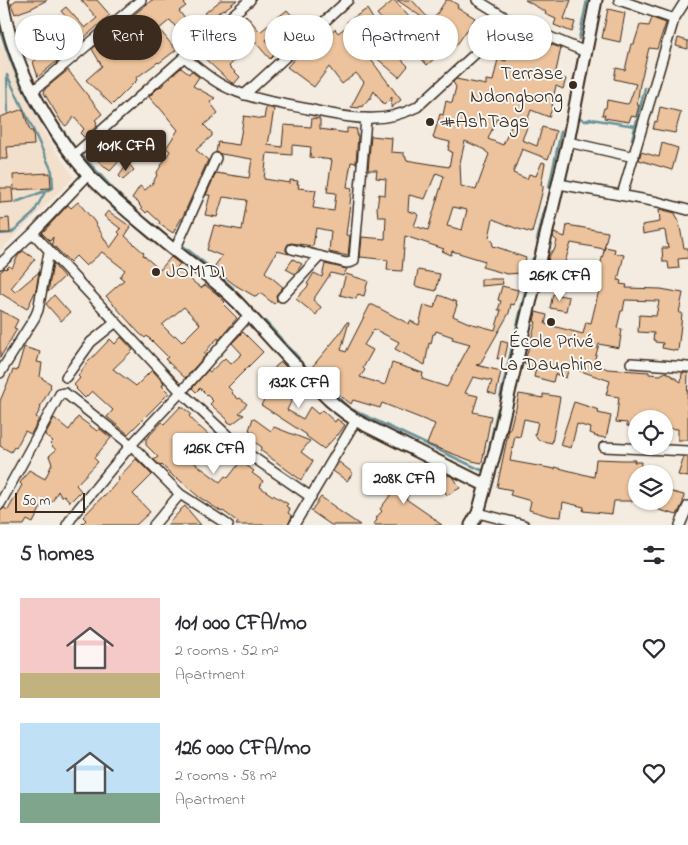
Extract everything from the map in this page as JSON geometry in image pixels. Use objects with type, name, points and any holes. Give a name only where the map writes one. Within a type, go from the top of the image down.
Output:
[{"type":"main road","points":[[471,525],[478,513],[496,448],[559,184],[596,0]]},
{"type":"main road","points":[[3,1],[15,51],[32,91],[51,124],[73,156],[89,174],[127,211],[200,269],[236,301],[248,316],[328,399],[342,410],[356,420],[485,485]]},
{"type":"street","points":[[32,91],[141,0]]},
{"type":"street","points":[[233,15],[250,0]]},
{"type":"street","points":[[244,95],[348,0]]},
{"type":"street","points":[[477,0],[502,15]]},
{"type":"street","points":[[619,0],[674,18]]},
{"type":"street","points":[[622,195],[674,18],[686,0]]},
{"type":"street","points":[[552,38],[586,52]]},
{"type":"street","points":[[73,156],[181,60]]},
{"type":"street","points":[[188,60],[216,81],[244,95],[290,106],[366,119],[398,115],[417,107],[469,60]]},
{"type":"street","points":[[292,249],[346,263],[354,260],[366,119]]},
{"type":"street","points":[[568,142],[634,157]]},
{"type":"street","points":[[175,250],[216,158]]},
{"type":"street","points":[[0,264],[89,174]]},
{"type":"street","points":[[559,184],[658,202],[688,210]]},
{"type":"street","points":[[32,233],[181,392],[244,451],[311,498]]},
{"type":"street","points":[[0,373],[38,310],[50,252]]},
{"type":"street","points":[[282,297],[320,256]]},
{"type":"street","points":[[67,525],[131,446],[248,316]]},
{"type":"street","points":[[66,377],[91,342],[116,322]]},
{"type":"street","points":[[631,363],[688,367]]},
{"type":"street","points":[[0,504],[60,394],[65,392],[131,446],[180,494],[228,525]]},
{"type":"street","points":[[294,525],[356,420]]},
{"type":"street","points":[[604,447],[688,451]]},
{"type":"street","points":[[154,525],[180,494]]},
{"type":"street","points":[[680,525],[688,506]]},
{"type":"street","points":[[478,513],[524,525]]},
{"type":"shaded area","points":[[0,42],[26,99],[51,144],[74,177],[0,251]]},
{"type":"building","points":[[16,0],[47,0],[15,14],[11,4]]},
{"type":"building","points":[[81,0],[97,0],[110,15],[94,15]]},
{"type":"building","points":[[152,0],[188,0],[184,4],[186,6],[179,11],[182,15],[172,15],[172,22],[170,20],[162,27],[162,15],[134,15]]},
{"type":"building","points":[[221,0],[237,0],[215,15],[207,15],[205,13]]},
{"type":"building","points":[[394,0],[407,15],[378,15]]},
{"type":"building","points":[[397,0],[412,0],[425,15],[419,15]]},
{"type":"building","points":[[446,0],[450,0],[470,15],[468,15],[468,30],[458,43],[458,15],[436,15]]},
{"type":"building","points":[[525,0],[571,0],[564,19],[575,22],[572,32],[554,25],[556,19],[552,17],[552,15],[545,14],[546,12]]},
{"type":"building","points":[[66,7],[73,15],[64,15],[61,11]]},
{"type":"building","points":[[367,9],[371,15],[358,15]]},
{"type":"building","points":[[608,9],[625,13],[620,42],[602,38]]},
{"type":"building","points":[[287,10],[291,15],[281,15]]},
{"type":"building","points":[[652,18],[666,23],[657,49],[649,48],[640,84],[637,105],[639,105],[636,117],[631,116],[629,122],[604,118],[605,115],[602,115],[604,108],[606,108],[607,100],[629,103],[636,84],[614,79],[616,68],[625,70],[631,44],[634,44],[640,25],[649,26]]},
{"type":"building","points":[[93,21],[93,30],[84,38],[83,26],[85,28]]},
{"type":"building","points":[[255,26],[260,32],[265,28],[265,53],[255,42]]},
{"type":"building","points":[[335,29],[338,33],[343,29],[343,60],[371,60],[401,100],[391,108],[392,97],[384,105],[374,91],[370,99],[362,107],[351,107],[364,82],[356,73],[342,84],[329,67],[314,87],[287,67],[294,60],[333,60],[333,31]]},
{"type":"building","points":[[162,33],[172,45],[172,53],[159,63],[136,78],[137,80],[112,105],[86,80],[102,66],[98,60],[162,60]]},
{"type":"building","points":[[678,38],[688,41],[688,49],[676,46]]},
{"type":"building","points":[[552,45],[561,48],[555,76],[566,79],[563,89],[556,86],[549,117],[531,110],[522,140],[537,146],[542,127],[556,131],[548,159],[522,149],[513,173],[527,179],[529,174],[536,176],[542,162],[545,163],[541,185],[543,189],[532,233],[493,219],[489,237],[492,240],[493,246],[526,258],[522,273],[507,274],[482,267],[485,261],[452,251],[451,255],[442,251],[444,249],[405,236],[402,271],[387,270],[388,260],[360,258],[362,237],[385,239],[386,217],[378,217],[377,208],[379,194],[385,195],[386,179],[376,178],[377,170],[368,170],[371,136],[392,138],[391,152],[404,153],[406,160],[449,167],[452,152],[448,150],[450,142],[433,138],[440,114],[443,115],[446,101],[452,103],[456,87],[453,82],[456,79],[486,85],[486,80],[493,81],[498,60],[552,60]],"holes":[[[497,118],[512,124],[503,145],[488,139]],[[465,141],[485,150],[489,154],[476,190],[461,186],[460,163]],[[436,173],[444,176],[428,230],[414,226],[418,215],[408,211],[409,195],[425,199]],[[453,207],[467,210],[462,230],[447,226]]]},
{"type":"building","points":[[35,60],[60,60],[38,77],[33,62]]},
{"type":"building","points":[[206,60],[236,60],[229,66],[240,77],[234,84]]},
{"type":"building","points":[[379,60],[402,60],[408,66],[399,77]]},
{"type":"building","points":[[422,60],[433,60],[427,65]]},
{"type":"building","points":[[181,68],[189,74],[191,71],[199,77],[193,86],[215,98],[210,102],[218,113],[204,125],[212,133],[212,136],[196,150],[208,160],[184,214],[173,233],[159,224],[160,222],[148,211],[146,213],[140,204],[132,198],[140,186],[145,190],[152,184],[170,151],[166,148],[178,130],[149,97]]},
{"type":"building","points":[[68,70],[102,114],[95,120],[97,126],[84,137],[80,133],[84,129],[74,117],[66,126],[62,123],[44,93],[45,89]]},
{"type":"building","points":[[266,107],[274,109],[268,145],[282,147],[284,125],[311,127],[312,118],[320,119],[320,129],[347,133],[347,128],[357,129],[356,135],[358,135],[356,163],[351,162],[347,187],[352,188],[346,235],[350,236],[348,256],[329,252],[331,231],[316,228],[313,246],[291,243],[286,248],[289,254],[277,251],[265,272],[283,287],[276,295],[277,301],[274,304],[260,293],[256,297],[222,275],[223,273],[214,267],[222,256],[207,250],[214,225],[242,230],[247,200],[223,197],[217,217],[205,215],[210,195],[206,195],[216,173],[249,178],[252,159],[216,152],[218,142],[239,145],[244,116],[264,119]],"holes":[[[292,145],[311,147],[310,157],[332,160],[327,192],[336,193],[334,211],[313,208],[316,190],[298,188],[298,181],[290,180],[290,183],[264,179],[267,153],[292,155]]]},
{"type":"building","points":[[660,107],[681,112],[675,133],[653,129],[655,121],[657,122]]},
{"type":"building","points":[[23,109],[30,131],[33,131],[34,145],[7,147],[8,159],[0,159],[0,117]]},
{"type":"building","points":[[103,138],[123,157],[110,171],[88,151]]},
{"type":"building","points":[[662,143],[678,148],[672,170],[639,160],[641,152],[659,157]]},
{"type":"building","points":[[128,163],[134,170],[123,180],[119,176]]},
{"type":"building","points":[[50,173],[51,188],[14,190],[13,175]]},
{"type":"building","points":[[0,188],[12,188],[13,202],[0,203]]},
{"type":"building","points":[[78,202],[94,221],[110,248],[120,234],[118,232],[121,229],[104,216],[108,211],[131,227],[125,236],[160,270],[171,257],[180,264],[176,268],[201,288],[205,285],[217,294],[225,302],[223,304],[237,318],[219,340],[218,338],[211,345],[204,354],[206,355],[185,378],[165,359],[168,357],[147,336],[145,338],[139,333],[106,296],[124,280],[120,277],[125,270],[102,252],[86,266],[76,256],[70,262],[52,244],[53,237],[50,241],[42,233],[68,205],[71,208]],"holes":[[[184,307],[200,324],[182,342],[162,325]]]},
{"type":"building","points":[[659,209],[675,213],[679,222],[684,248],[688,248],[688,258],[678,259],[679,268],[669,269],[668,262],[663,262],[662,248],[668,248],[664,230],[643,234],[642,225],[660,222]]},
{"type":"building","points":[[9,218],[10,233],[0,233],[0,219]]},
{"type":"building","points":[[567,225],[608,232],[604,249],[571,243],[562,271],[560,286],[543,282],[549,257],[552,251],[554,251],[557,241],[553,237],[554,233],[565,237]]},
{"type":"building","points":[[605,247],[615,249],[614,253],[624,255],[618,280],[621,281],[620,284],[627,285],[626,288],[661,289],[683,293],[679,313],[682,313],[678,351],[662,348],[663,343],[653,340],[654,333],[638,332],[639,315],[656,316],[659,301],[625,300],[617,328],[622,329],[619,348],[599,344],[594,362],[607,369],[649,372],[649,374],[660,375],[666,372],[681,382],[682,373],[688,373],[688,440],[678,440],[678,429],[673,429],[673,410],[628,410],[627,426],[627,423],[616,422],[619,397],[606,395],[610,381],[569,367],[566,378],[555,374],[553,382],[534,377],[536,368],[524,364],[536,322],[534,321],[536,312],[547,315],[545,324],[583,334],[586,322],[591,323],[600,286],[591,283],[593,276],[597,277]]},
{"type":"building","points":[[23,251],[35,259],[11,288],[15,292],[39,272],[36,290],[27,309],[0,293],[0,272],[9,266],[12,268],[19,254]]},
{"type":"building","points":[[293,259],[302,264],[295,274],[286,269]]},
{"type":"building","points":[[53,264],[64,277],[48,292]]},
{"type":"building","points":[[325,264],[347,269],[343,276],[331,273],[313,300],[321,307],[316,315],[296,299],[309,285],[307,284],[314,273],[322,277]]},
{"type":"building","points":[[418,270],[440,274],[436,291],[415,286]]},
{"type":"building","points":[[346,274],[368,281],[364,296],[358,294],[356,299],[340,295]]},
{"type":"building","points":[[481,279],[502,279],[503,284],[481,286]]},
{"type":"building","points":[[502,286],[518,290],[514,305],[511,304],[509,313],[480,364],[476,365],[501,371],[496,395],[488,392],[492,381],[473,377],[465,393],[478,396],[473,412],[491,416],[482,463],[427,444],[435,424],[382,403],[380,408],[353,400],[351,404],[333,390],[312,367],[347,322],[349,322],[341,350],[346,352],[370,305],[409,324],[410,321],[419,325],[424,305],[434,308],[439,295],[457,302],[453,316],[469,323],[495,330],[501,310],[498,310],[501,301],[498,300]],"holes":[[[374,329],[399,342],[395,349],[425,365],[429,343],[431,344],[433,334],[436,331],[453,337],[452,339],[470,344],[447,387],[422,379],[423,373],[392,363],[385,385],[360,377],[373,350],[364,345]]]},
{"type":"building","points":[[553,294],[569,297],[566,311],[550,308]]},
{"type":"building","points":[[54,295],[70,313],[61,321],[46,304]]},
{"type":"building","points":[[0,310],[18,320],[14,328],[17,329],[0,358]]},
{"type":"building","points":[[243,332],[263,352],[228,387],[238,399],[240,398],[247,404],[239,413],[244,415],[232,424],[210,404],[213,401],[200,388],[196,392],[192,388],[208,370],[210,372],[225,358],[231,364],[242,354],[232,343]]},
{"type":"building","points":[[121,337],[133,350],[113,369],[136,386],[152,370],[164,383],[162,386],[169,393],[128,434],[107,417],[113,410],[92,391],[85,398],[74,385],[80,378],[78,376],[87,363],[110,339],[115,344]]},
{"type":"building","points":[[501,341],[508,343],[505,357],[497,359]]},
{"type":"building","points":[[24,347],[40,352],[37,362],[42,363],[40,377],[51,384],[51,387],[40,407],[36,417],[39,419],[31,434],[25,431],[16,448],[14,447],[11,452],[0,446],[0,401],[13,370],[17,371]]},
{"type":"building","points":[[281,362],[289,370],[288,372],[301,382],[287,410],[303,419],[310,407],[318,414],[322,410],[335,422],[337,419],[345,425],[324,449],[307,435],[261,405],[274,384],[268,380],[276,366]]},
{"type":"building","points":[[519,394],[543,398],[543,394],[560,397],[552,443],[538,440],[535,435],[538,422],[524,419],[520,437],[515,436],[510,461],[555,469],[555,467],[594,477],[596,459],[635,460],[634,462],[641,462],[641,465],[628,465],[628,501],[614,501],[612,514],[583,511],[584,507],[563,502],[561,517],[549,516],[529,510],[531,501],[510,495],[512,490],[497,487],[509,429]]},
{"type":"building","points":[[574,402],[599,410],[598,413],[611,416],[606,438],[594,436],[590,433],[591,428],[577,424],[571,448],[560,445]]},
{"type":"building","points":[[181,406],[191,414],[189,416],[199,427],[212,438],[192,461],[220,482],[225,476],[228,478],[241,461],[263,481],[260,487],[288,504],[286,506],[290,509],[288,513],[292,516],[288,525],[236,525],[238,522],[199,497],[154,460],[158,457],[146,445],[146,439]]},
{"type":"building","points":[[78,417],[97,431],[100,429],[111,438],[94,458],[98,462],[76,485],[81,491],[70,502],[64,495],[61,497],[58,491],[52,502],[45,499],[33,523],[27,520],[24,525],[0,525],[0,512],[4,508],[8,510],[22,485],[20,483],[29,470],[45,479],[52,464],[49,456],[56,450],[50,444],[53,441],[45,435],[54,418],[69,430]]},
{"type":"building","points":[[253,418],[271,431],[274,427],[310,441],[301,452],[313,461],[301,480],[260,450],[262,447],[250,439],[255,433],[249,430]]},
{"type":"building","points":[[684,457],[688,457],[688,477],[678,475]]},
{"type":"building","points":[[136,459],[152,475],[133,494],[150,512],[136,525],[81,525],[86,520],[83,517],[104,497],[119,480],[118,478]]},
{"type":"building","points":[[339,462],[353,473],[347,481],[333,471]]},
{"type":"building","points":[[408,464],[421,471],[406,499],[442,525],[373,525],[382,511],[380,509],[401,481]]},
{"type":"building","points":[[449,475],[454,478],[460,488],[447,495],[439,482]]},
{"type":"building","points":[[673,492],[684,495],[683,503],[677,515],[659,510],[673,510]]},
{"type":"building","points":[[321,497],[360,525],[331,525],[311,511]]},
{"type":"building","points":[[185,506],[201,525],[167,525],[179,511]]},
{"type":"waterway","points":[[579,39],[587,0]]},
{"type":"waterway","points":[[0,28],[5,47],[32,106],[55,142],[80,174]]},
{"type":"waterway","points":[[8,116],[7,75],[52,172],[53,188],[16,202]]},
{"type":"waterway","points":[[632,139],[645,88]]},
{"type":"waterway","points":[[39,91],[49,110],[75,148]]},
{"type":"waterway","points":[[577,116],[585,121],[591,119],[635,126]]},
{"type":"waterway","points":[[549,187],[561,131]]},
{"type":"waterway","points":[[81,154],[118,194],[138,212]]},
{"type":"waterway","points":[[88,182],[105,199]]},
{"type":"waterway","points":[[0,234],[11,233],[33,214],[45,192]]},
{"type":"waterway","points":[[110,205],[116,210]]},
{"type":"waterway","points":[[537,240],[545,208]]},
{"type":"waterway","points":[[133,224],[139,229]]},
{"type":"waterway","points":[[182,245],[233,288]]},
{"type":"waterway","points":[[500,398],[533,258]]},
{"type":"waterway","points":[[81,291],[110,323]]},
{"type":"waterway","points":[[265,321],[299,358]]},
{"type":"waterway","points":[[247,322],[264,340]]},
{"type":"waterway","points":[[124,337],[140,354]]},
{"type":"waterway","points":[[308,368],[349,408],[481,470],[484,469],[486,462],[498,408]]},
{"type":"waterway","points":[[297,375],[332,411],[351,424]]},
{"type":"place","name":"Terrase Ndongbong","points":[[573,85]]},
{"type":"place","name":"#AshTags","points":[[430,122]]},
{"type":"place","name":"JOMIDI","points":[[156,272]]},
{"type":"place","name":"École Privé La Dauphine","points":[[551,322]]}]
